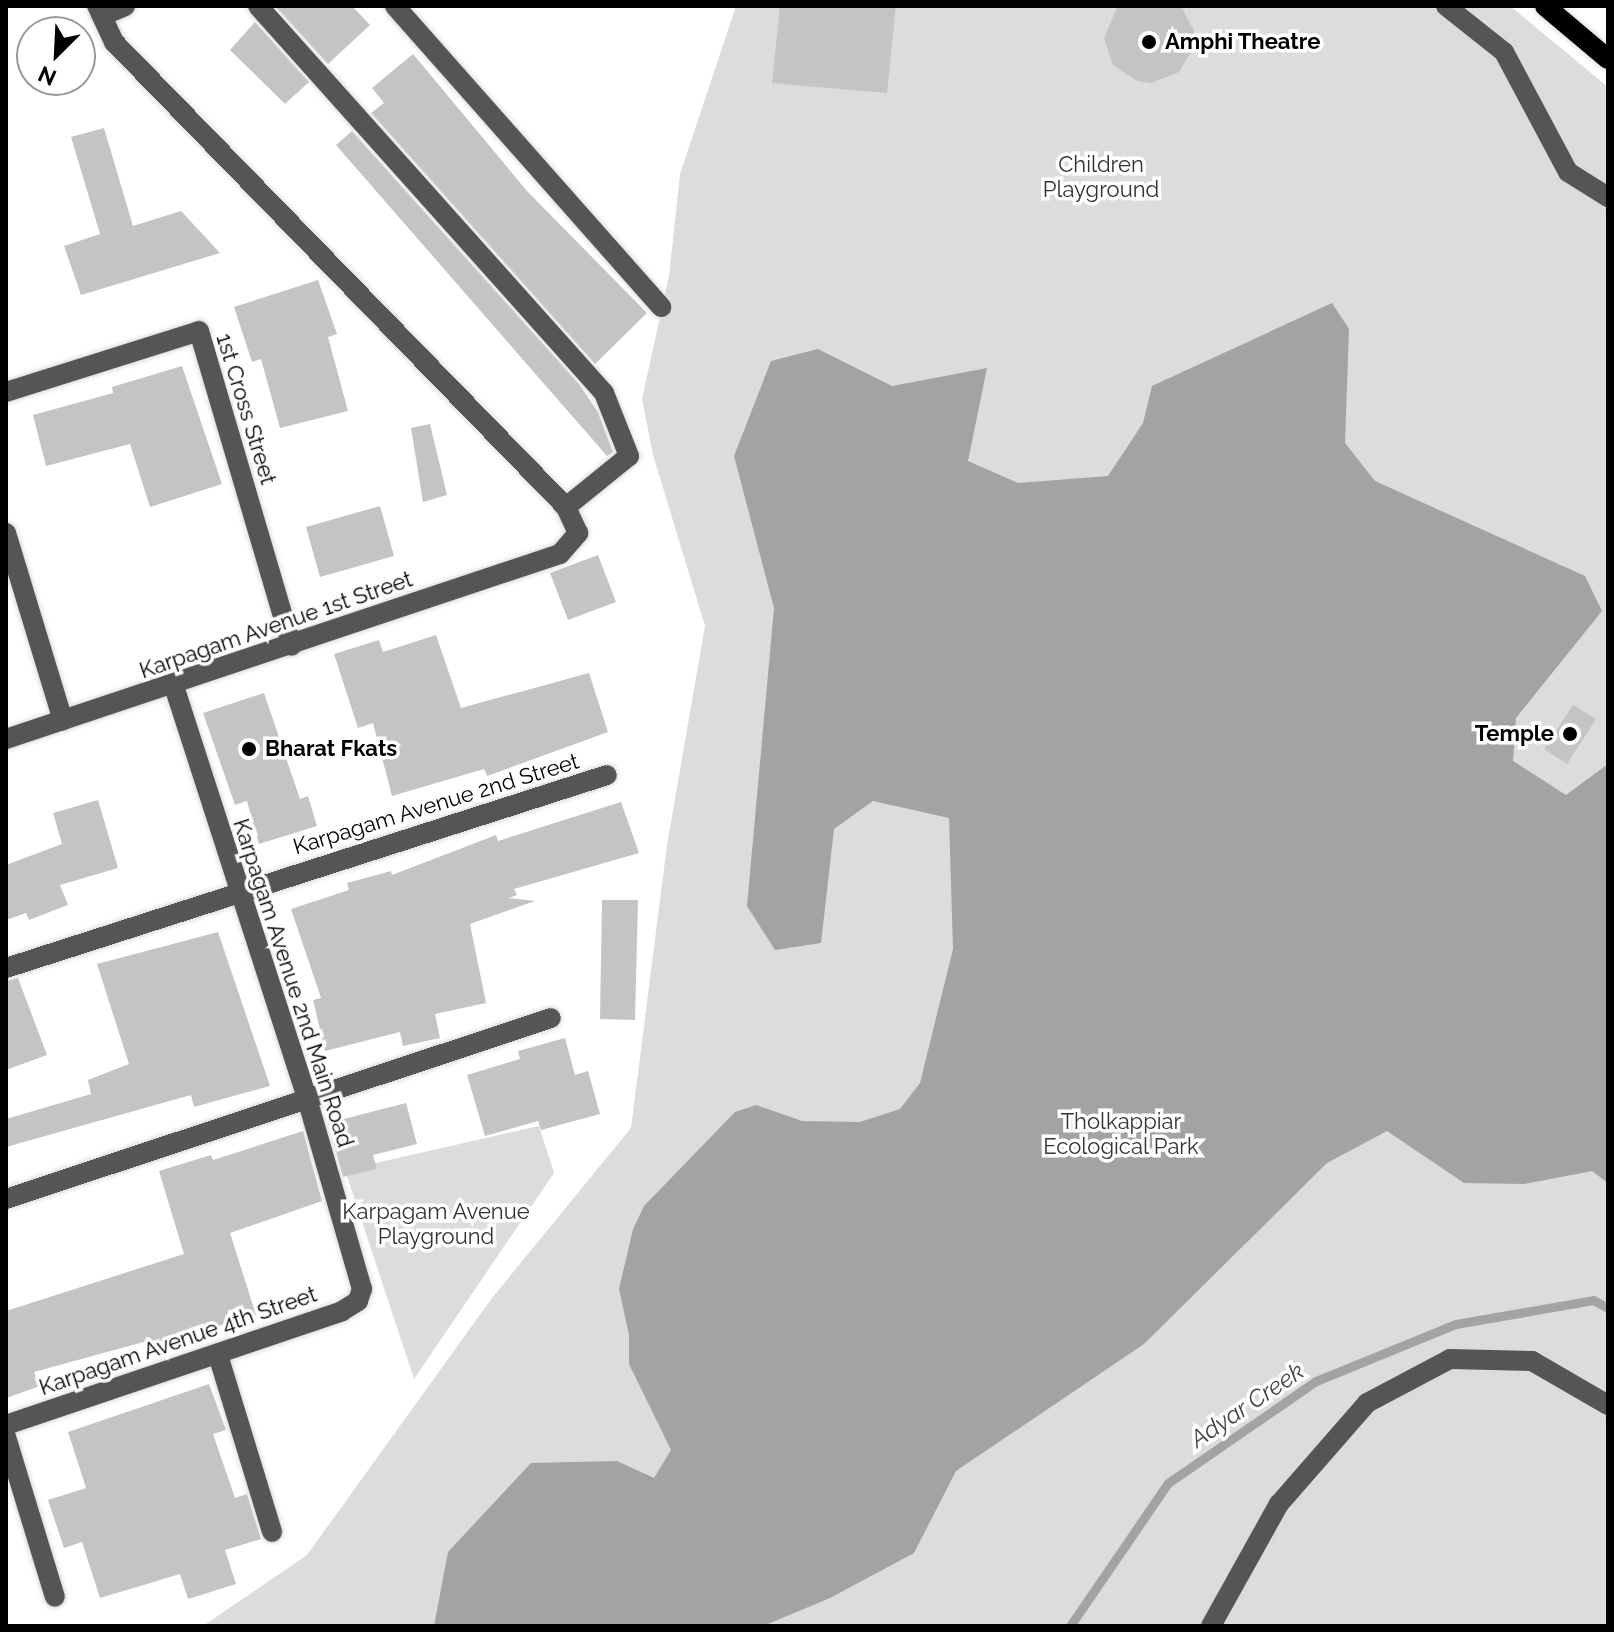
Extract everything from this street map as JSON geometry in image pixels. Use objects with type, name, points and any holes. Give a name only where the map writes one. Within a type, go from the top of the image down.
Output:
[{"type":"main road","points":[[1545,6],[1608,59]]},
{"type":"street","points":[[125,6],[100,11],[114,42],[566,507],[629,456],[604,393],[258,6]]},
{"type":"street","points":[[395,6],[661,307]]},
{"type":"street","points":[[1446,6],[1504,52],[1568,172],[1608,197]]},
{"type":"street","name":"1st Cross Street","points":[[6,392],[199,331],[292,646]]},
{"type":"street","name":"Karpagam Avenue 1st Street","points":[[6,739],[174,686],[560,554],[578,533],[566,507]]},
{"type":"street","points":[[6,533],[63,721]]},
{"type":"street","name":"Karpagam Avenue 2nd Main Road","points":[[174,686],[307,1098],[360,1295]]},
{"type":"street","name":"Karpagam Avenue 2nd Street","points":[[6,968],[607,775]]},
{"type":"street","points":[[6,1199],[551,1018]]},
{"type":"street","name":"Karpagam Avenue 4th Street","points":[[6,1425],[342,1311],[360,1295]]},
{"type":"street","points":[[218,1355],[272,1532]]},
{"type":"street","points":[[1211,1626],[1279,1504],[1367,1403],[1450,1359],[1532,1361],[1608,1405]]},
{"type":"street","points":[[6,1437],[55,1597]]},
{"type":"green space","name":"Tholkappiar Ecological Park","points":[[736,6],[1510,6],[1608,87],[1608,1626],[203,1626],[307,1555],[492,1298],[631,1128],[667,845],[705,626],[653,455],[642,399],[669,276],[680,174]]},
{"type":"green space","name":"Karpagam Avenue Playground","points":[[539,1126],[554,1173],[414,1379],[345,1170]]},
{"type":"shaded area","points":[[1332,303],[1349,329],[1345,443],[1375,481],[1585,576],[1602,611],[1516,718],[1513,761],[1566,795],[1608,764],[1608,1183],[1592,1171],[1524,1184],[1464,1183],[1387,1131],[1327,1163],[1144,1344],[956,1471],[914,1553],[830,1598],[763,1626],[434,1626],[448,1552],[531,1463],[617,1461],[654,1478],[671,1450],[629,1364],[629,1335],[619,1289],[633,1229],[644,1206],[735,1112],[756,1105],[802,1121],[860,1122],[900,1109],[920,1083],[953,949],[949,818],[873,801],[834,829],[821,943],[775,950],[747,906],[774,608],[734,456],[771,361],[818,349],[892,386],[987,368],[968,461],[1018,483],[1108,476],[1143,423],[1152,386]]},
{"type":"building","points":[[275,6],[352,6],[370,25],[328,64]]},
{"type":"building","points":[[780,6],[896,6],[887,93],[772,83]]},
{"type":"building","name":"Amphi Theatre","points":[[1118,6],[1181,6],[1194,31],[1194,47],[1179,72],[1151,83],[1137,81],[1113,65],[1104,38]]},
{"type":"building","points":[[255,22],[309,82],[285,104],[230,50]]},
{"type":"building","points":[[413,54],[527,191],[647,313],[595,364],[371,113],[384,103],[372,88]]},
{"type":"building","points":[[104,128],[133,226],[181,211],[220,253],[81,295],[64,246],[100,234],[71,137]]},
{"type":"building","points":[[352,131],[579,384],[598,412],[613,452],[607,456],[336,145]]},
{"type":"building","points":[[318,280],[337,334],[328,337],[348,411],[280,428],[261,359],[252,362],[234,307]]},
{"type":"building","points":[[182,366],[222,484],[150,507],[130,444],[46,466],[33,415],[113,393],[112,387]]},
{"type":"building","points":[[430,424],[447,495],[423,502],[411,428]]},
{"type":"building","points":[[380,506],[394,556],[320,577],[306,527]]},
{"type":"building","points":[[598,555],[616,602],[568,620],[550,573]]},
{"type":"building","points":[[436,635],[461,708],[589,673],[608,732],[487,776],[484,769],[392,796],[373,723],[358,728],[334,654],[379,640],[383,652]]},
{"type":"building","name":"Bharat Fkats","points":[[264,693],[300,799],[308,796],[317,826],[259,844],[247,801],[235,805],[203,713]]},
{"type":"building","name":"Temple","points":[[1573,705],[1596,719],[1567,764],[1544,749]]},
{"type":"building","points":[[98,800],[118,868],[60,885],[68,905],[29,920],[26,913],[6,920],[6,865],[62,844],[53,813]]},
{"type":"building","points":[[621,802],[639,853],[514,889],[517,895],[509,898],[535,901],[470,924],[486,1003],[435,1014],[440,1038],[403,1046],[400,1032],[325,1051],[313,1000],[321,998],[291,909],[349,890],[347,883],[391,871],[392,875],[496,835],[498,841]]},
{"type":"building","points":[[602,900],[638,900],[635,1020],[600,1019]]},
{"type":"building","points":[[218,932],[270,1086],[194,1107],[191,1095],[6,1147],[6,1119],[91,1094],[88,1080],[129,1064],[97,964]]},
{"type":"building","points":[[18,978],[47,1055],[6,1070],[6,981]]},
{"type":"building","points":[[565,1038],[575,1075],[588,1071],[600,1114],[541,1130],[538,1121],[485,1136],[467,1075],[520,1059],[518,1051]]},
{"type":"building","points":[[406,1103],[417,1144],[373,1155],[377,1169],[343,1177],[328,1123]]},
{"type":"building","points":[[303,1131],[322,1201],[230,1233],[256,1315],[153,1345],[151,1340],[34,1372],[40,1386],[6,1398],[6,1311],[184,1254],[159,1171],[211,1155],[213,1160]]},
{"type":"building","points":[[209,1384],[226,1430],[213,1434],[235,1498],[247,1494],[261,1539],[225,1550],[236,1584],[188,1599],[180,1574],[100,1598],[82,1542],[64,1548],[48,1500],[86,1488],[68,1432]]},
{"type":"waterway","name":"Adyar Creek","points":[[1070,1626],[1168,1483],[1316,1381],[1456,1324],[1593,1300],[1608,1308]]},
{"type":"place","name":"Amphi Theatre","points":[[1149,42]]},
{"type":"place","name":"Temple","points":[[1570,734]]},
{"type":"place","name":"Bharat Fkats","points":[[249,749]]},
{"type":"park label","name":"Children Playground","points":[[1101,176]]}]
